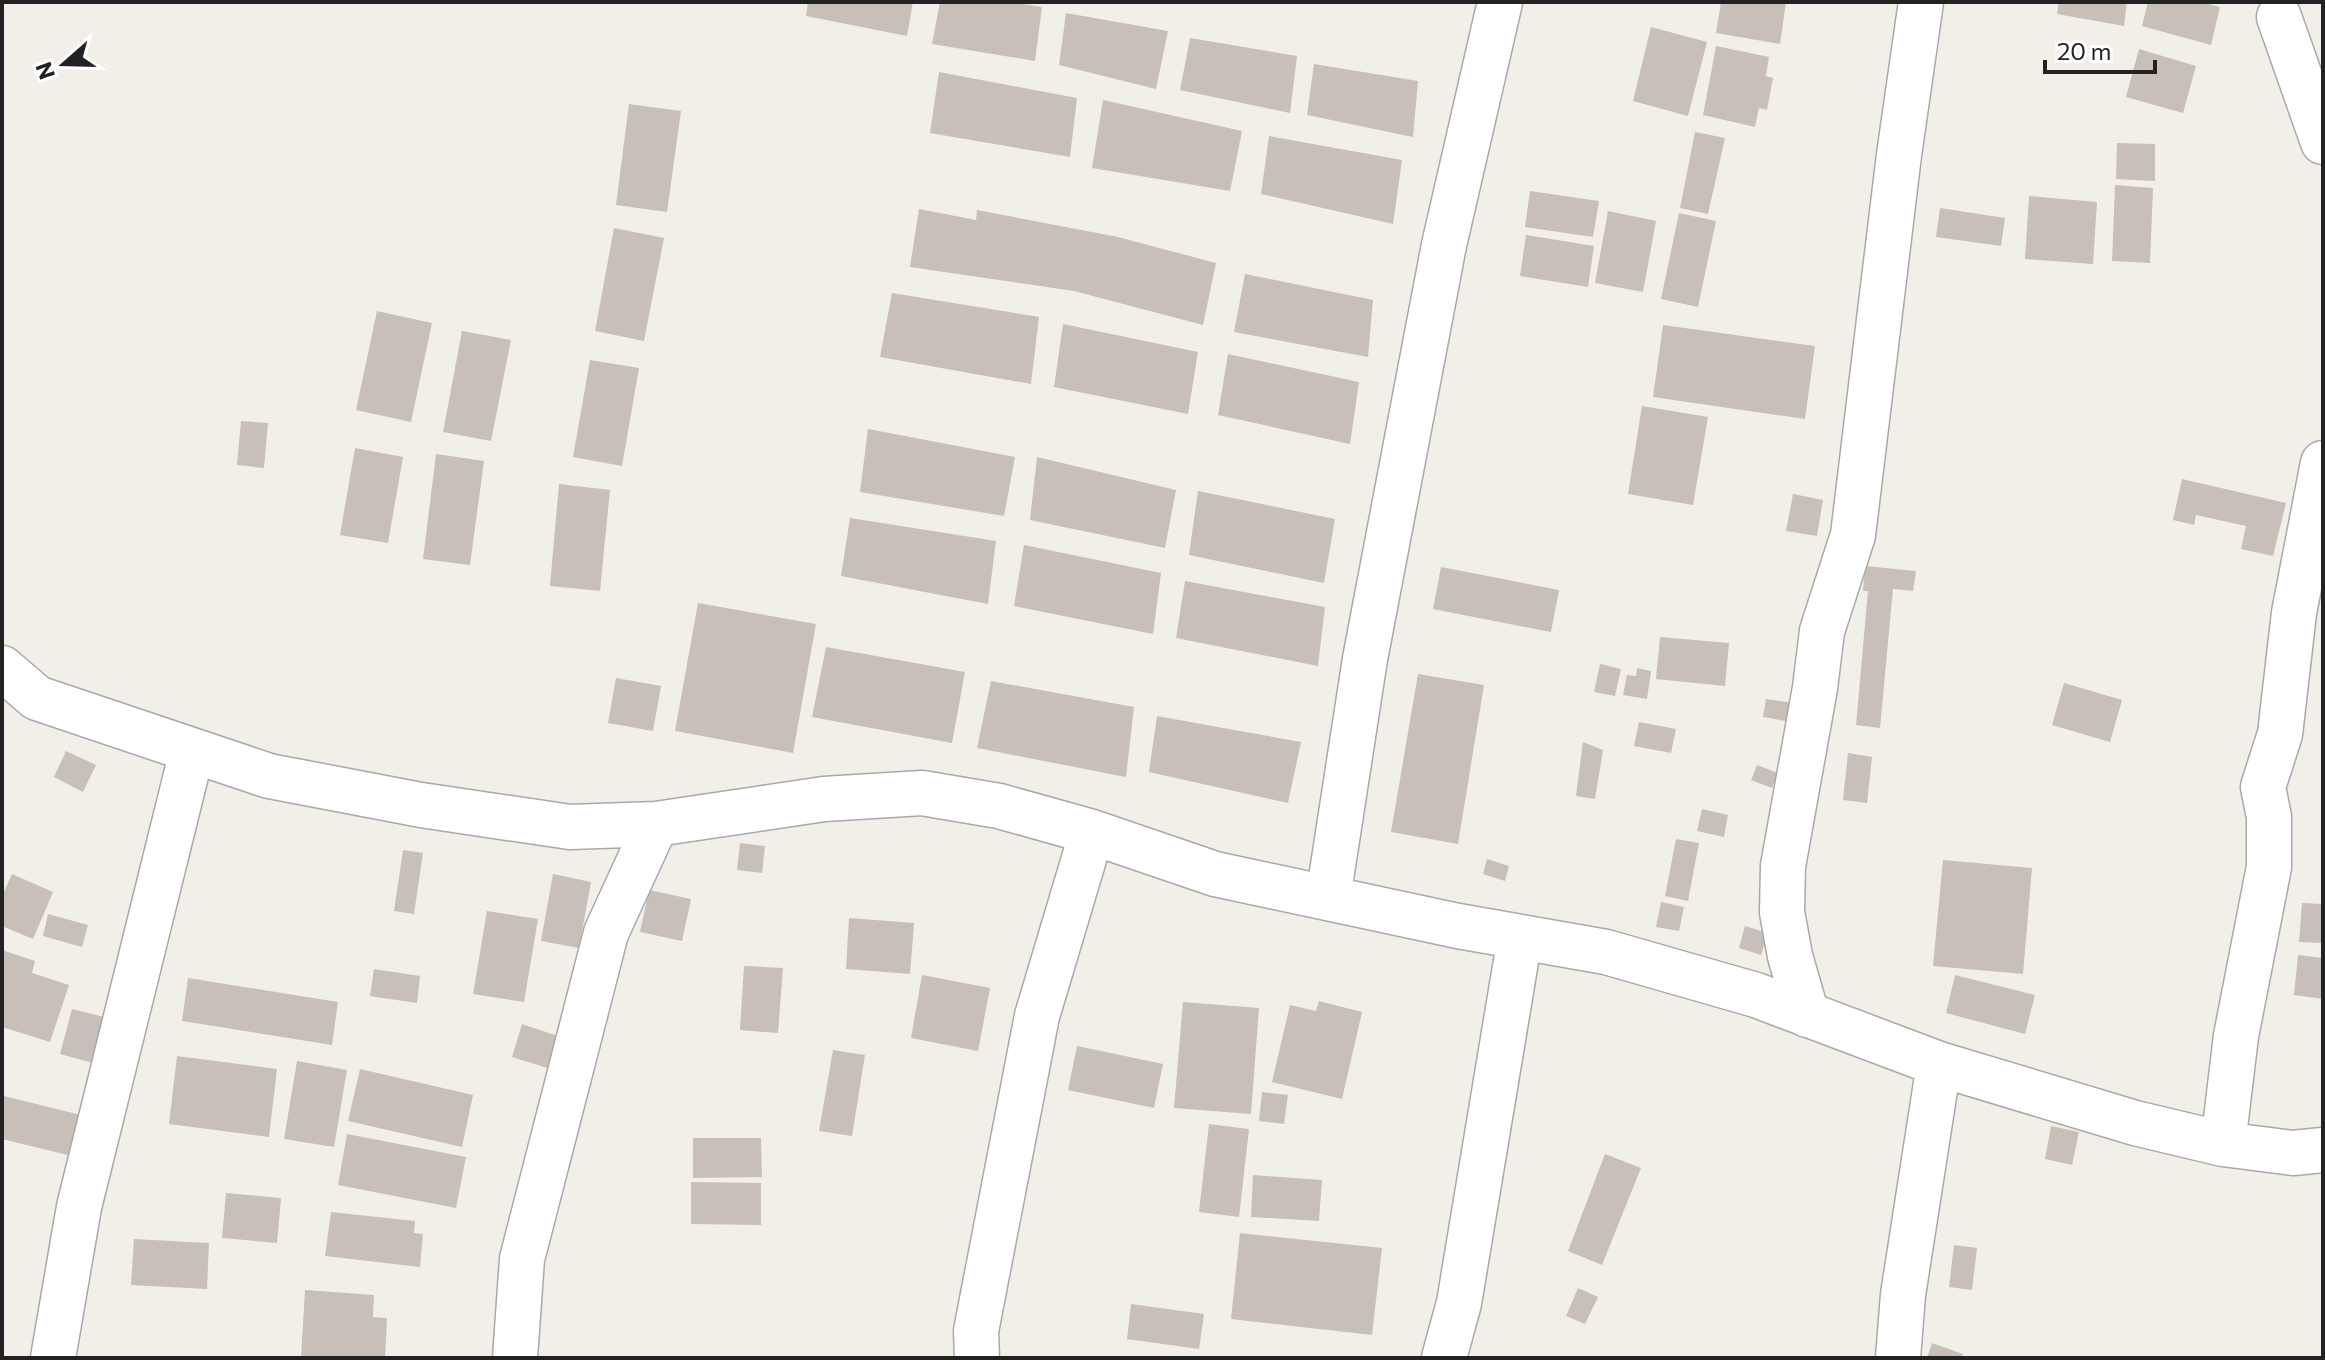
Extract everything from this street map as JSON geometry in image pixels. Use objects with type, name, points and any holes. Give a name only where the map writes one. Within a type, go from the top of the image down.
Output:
[{"type":"street","points":[[1328,898],[1365,659],[1444,245],[1500,2]]},
{"type":"street","points":[[1807,1015],[1790,956],[1782,912],[1783,866],[1815,688],[1822,631],[1853,535],[1899,155],[1921,2]]},
{"type":"street","points":[[2279,17],[2323,142]]},
{"type":"street","points":[[2223,1144],[2236,1036],[2269,867],[2269,817],[2263,787],[2280,734],[2294,613],[2323,463]]},
{"type":"street","points":[[2,668],[37,698],[269,776],[421,805],[570,827],[656,824],[824,799],[922,793],[999,806],[1092,832],[1215,874],[1606,952],[1756,995],[1939,1064],[2135,1123],[2223,1144],[2293,1153],[2323,1150]]},
{"type":"street","points":[[53,1358],[79,1207],[192,751]]},
{"type":"street","points":[[515,1358],[522,1259],[606,933],[656,824]]},
{"type":"street","points":[[977,1358],[976,1331],[1037,1016],[1092,832]]},
{"type":"street","points":[[1444,1358],[1459,1303],[1520,937]]},
{"type":"street","points":[[1898,1358],[1903,1295],[1939,1064]]},
{"type":"building","points":[[808,2],[913,2],[907,36],[806,16]]},
{"type":"building","points":[[940,2],[1011,2],[1042,7],[1035,61],[932,44]]},
{"type":"building","points":[[1721,2],[1786,2],[1780,44],[1716,33]]},
{"type":"building","points":[[2059,2],[2127,2],[2124,26],[2057,14]]},
{"type":"building","points":[[2148,2],[2201,2],[2220,7],[2211,45],[2142,26]]},
{"type":"building","points":[[1066,13],[1168,31],[1156,89],[1059,65]]},
{"type":"building","points":[[1651,27],[1707,42],[1688,116],[1633,101]]},
{"type":"building","points":[[1190,38],[1297,56],[1290,113],[1180,90]]},
{"type":"building","points":[[1716,46],[1769,57],[1766,76],[1773,78],[1767,110],[1759,108],[1755,127],[1703,115]]},
{"type":"building","points":[[2139,49],[2196,66],[2183,113],[2126,97]]},
{"type":"building","points":[[1314,64],[1418,81],[1413,137],[1307,115]]},
{"type":"building","points":[[939,72],[1077,98],[1070,157],[930,133]]},
{"type":"building","points":[[1103,100],[1242,131],[1230,191],[1092,168]]},
{"type":"building","points":[[629,104],[681,111],[667,212],[616,205]]},
{"type":"building","points":[[1695,132],[1725,138],[1708,214],[1680,208]]},
{"type":"building","points":[[1269,136],[1402,160],[1393,224],[1261,194]]},
{"type":"building","points":[[2117,143],[2155,144],[2155,181],[2116,179]]},
{"type":"building","points":[[2115,185],[2153,188],[2150,263],[2112,261]]},
{"type":"building","points":[[1530,191],[1599,201],[1593,237],[1525,227]]},
{"type":"building","points":[[2029,196],[2097,202],[2093,264],[2025,259]]},
{"type":"building","points":[[1940,208],[2005,218],[2001,246],[1936,237]]},
{"type":"building","points":[[919,209],[976,220],[977,210],[1118,237],[1216,263],[1203,325],[1074,291],[910,267]]},
{"type":"building","points":[[1608,211],[1656,221],[1643,292],[1595,283]]},
{"type":"building","points":[[1679,213],[1716,221],[1698,307],[1661,299]]},
{"type":"building","points":[[614,228],[664,238],[644,341],[595,331]]},
{"type":"building","points":[[1526,235],[1594,246],[1588,287],[1520,276]]},
{"type":"building","points":[[1245,274],[1373,300],[1368,357],[1234,332]]},
{"type":"building","points":[[892,293],[1039,317],[1031,384],[880,357]]},
{"type":"building","points":[[377,311],[432,323],[411,422],[356,410]]},
{"type":"building","points":[[1063,324],[1198,352],[1188,414],[1054,387]]},
{"type":"building","points":[[1663,325],[1815,346],[1805,419],[1653,397]]},
{"type":"building","points":[[462,331],[511,340],[491,441],[443,432]]},
{"type":"building","points":[[1228,354],[1359,382],[1350,444],[1218,415]]},
{"type":"building","points":[[590,360],[639,368],[622,466],[573,457]]},
{"type":"building","points":[[1642,406],[1708,417],[1693,505],[1628,494]]},
{"type":"building","points":[[241,421],[268,423],[264,468],[237,465]]},
{"type":"building","points":[[868,429],[1015,457],[1004,516],[860,492]]},
{"type":"building","points":[[355,448],[403,457],[388,543],[340,535]]},
{"type":"building","points":[[436,454],[484,461],[470,565],[423,559]]},
{"type":"building","points":[[1037,457],[1176,490],[1165,548],[1030,520]]},
{"type":"building","points":[[2182,479],[2286,503],[2273,556],[2241,549],[2246,526],[2196,515],[2194,525],[2173,520]]},
{"type":"building","points":[[559,484],[610,490],[600,591],[550,586]]},
{"type":"building","points":[[1198,491],[1335,519],[1324,583],[1189,555]]},
{"type":"building","points":[[1793,494],[1823,500],[1817,536],[1786,531]]},
{"type":"building","points":[[850,518],[996,541],[988,604],[841,576]]},
{"type":"building","points":[[1024,545],[1161,573],[1153,634],[1014,606]]},
{"type":"building","points":[[1865,566],[1916,571],[1913,591],[1893,589],[1880,728],[1856,725],[1868,591],[1863,591]]},
{"type":"building","points":[[1441,567],[1559,590],[1551,632],[1433,609]]},
{"type":"building","points":[[1185,581],[1325,607],[1318,666],[1176,638]]},
{"type":"building","points":[[698,603],[816,624],[793,753],[675,731]]},
{"type":"building","points":[[1660,637],[1729,643],[1725,686],[1656,679]]},
{"type":"building","points":[[826,647],[965,672],[952,743],[812,717]]},
{"type":"building","points":[[1600,664],[1621,669],[1615,696],[1594,692]]},
{"type":"building","points":[[1637,668],[1651,671],[1647,699],[1623,695],[1627,675],[1636,676]]},
{"type":"building","points":[[1418,674],[1484,685],[1458,844],[1391,832]]},
{"type":"building","points":[[616,678],[661,686],[653,731],[608,723]]},
{"type":"building","points":[[991,681],[1134,707],[1126,777],[977,748]]},
{"type":"building","points":[[2064,683],[2122,700],[2110,742],[2052,725]]},
{"type":"building","points":[[1766,699],[1794,703],[1791,722],[1763,717]]},
{"type":"building","points":[[1157,716],[1301,742],[1288,803],[1149,772]]},
{"type":"building","points":[[1639,722],[1676,729],[1671,753],[1634,746]]},
{"type":"building","points":[[1583,742],[1603,750],[1595,799],[1576,796]]},
{"type":"building","points":[[66,751],[96,765],[83,792],[54,777]]},
{"type":"building","points":[[1848,753],[1872,757],[1867,803],[1843,800]]},
{"type":"building","points":[[1757,765],[1778,773],[1772,788],[1751,780]]},
{"type":"building","points":[[1702,809],[1728,815],[1724,837],[1697,831]]},
{"type":"building","points":[[1676,839],[1699,843],[1688,901],[1665,896]]},
{"type":"building","points":[[740,843],[765,846],[762,873],[737,870]]},
{"type":"building","points":[[403,850],[423,853],[414,914],[394,911]]},
{"type":"building","points":[[1487,859],[1509,866],[1505,881],[1483,874]]},
{"type":"building","points":[[1943,860],[2032,868],[2023,974],[1933,966]]},
{"type":"building","points":[[12,874],[53,892],[33,939],[2,926],[2,896]]},
{"type":"building","points":[[553,874],[591,882],[579,948],[541,941]]},
{"type":"building","points":[[649,890],[691,899],[682,941],[640,932]]},
{"type":"building","points":[[1661,902],[1684,907],[1679,931],[1656,927]]},
{"type":"building","points":[[2302,903],[2323,904],[2323,943],[2299,942]]},
{"type":"building","points":[[487,911],[538,919],[524,1002],[473,994]]},
{"type":"building","points":[[48,914],[88,925],[82,947],[43,936]]},
{"type":"building","points":[[849,918],[914,923],[910,974],[846,969]]},
{"type":"building","points":[[1745,926],[1768,933],[1761,955],[1739,948]]},
{"type":"building","points":[[2,950],[35,961],[32,973],[69,985],[50,1042],[2,1027]]},
{"type":"building","points":[[2298,955],[2323,958],[2323,999],[2294,995]]},
{"type":"building","points":[[744,966],[783,968],[778,1033],[740,1030]]},
{"type":"building","points":[[374,969],[420,976],[417,1003],[370,996]]},
{"type":"building","points":[[922,975],[990,988],[978,1051],[911,1038]]},
{"type":"building","points":[[1955,975],[2035,995],[2025,1034],[1946,1013]]},
{"type":"building","points":[[188,978],[338,1002],[332,1045],[182,1021]]},
{"type":"building","points":[[1319,1001],[1362,1012],[1342,1099],[1272,1082],[1290,1005],[1316,1011]]},
{"type":"building","points":[[1183,1002],[1259,1008],[1251,1114],[1174,1108]]},
{"type":"building","points":[[72,1009],[104,1017],[93,1063],[60,1054]]},
{"type":"building","points":[[522,1024],[567,1039],[557,1071],[512,1057]]},
{"type":"building","points":[[1077,1046],[1163,1064],[1154,1108],[1068,1090]]},
{"type":"building","points":[[833,1050],[865,1055],[852,1136],[819,1131]]},
{"type":"building","points":[[177,1056],[277,1069],[269,1137],[169,1124]]},
{"type":"building","points":[[297,1061],[347,1070],[334,1147],[284,1139]]},
{"type":"building","points":[[360,1069],[473,1095],[462,1147],[348,1121]]},
{"type":"building","points":[[1262,1092],[1288,1095],[1284,1124],[1259,1121]]},
{"type":"building","points":[[4,1096],[85,1116],[76,1157],[2,1139]]},
{"type":"building","points":[[1209,1124],[1249,1129],[1239,1217],[1199,1212]]},
{"type":"building","points":[[2051,1126],[2079,1132],[2072,1165],[2045,1159]]},
{"type":"building","points":[[347,1134],[466,1157],[456,1208],[338,1185]]},
{"type":"building","points":[[693,1138],[761,1138],[762,1177],[693,1178]]},
{"type":"building","points":[[1605,1154],[1641,1168],[1602,1265],[1568,1251]]},
{"type":"building","points":[[1253,1175],[1322,1180],[1319,1221],[1251,1217]]},
{"type":"building","points":[[691,1182],[761,1183],[761,1225],[691,1224]]},
{"type":"building","points":[[226,1193],[281,1198],[277,1243],[222,1238]]},
{"type":"building","points":[[331,1212],[415,1221],[414,1233],[423,1234],[420,1267],[325,1256]]},
{"type":"building","points":[[1240,1233],[1382,1248],[1372,1335],[1231,1319]]},
{"type":"building","points":[[134,1239],[209,1243],[207,1289],[131,1285]]},
{"type":"building","points":[[1954,1245],[1977,1248],[1972,1290],[1949,1287]]},
{"type":"building","points":[[1578,1288],[1598,1297],[1585,1324],[1566,1316]]},
{"type":"building","points":[[305,1290],[374,1295],[373,1317],[387,1318],[385,1358],[301,1358]]},
{"type":"building","points":[[1131,1304],[1204,1314],[1199,1349],[1127,1339]]},
{"type":"building","points":[[1932,1343],[1963,1354],[1961,1358],[1927,1358]]}]
